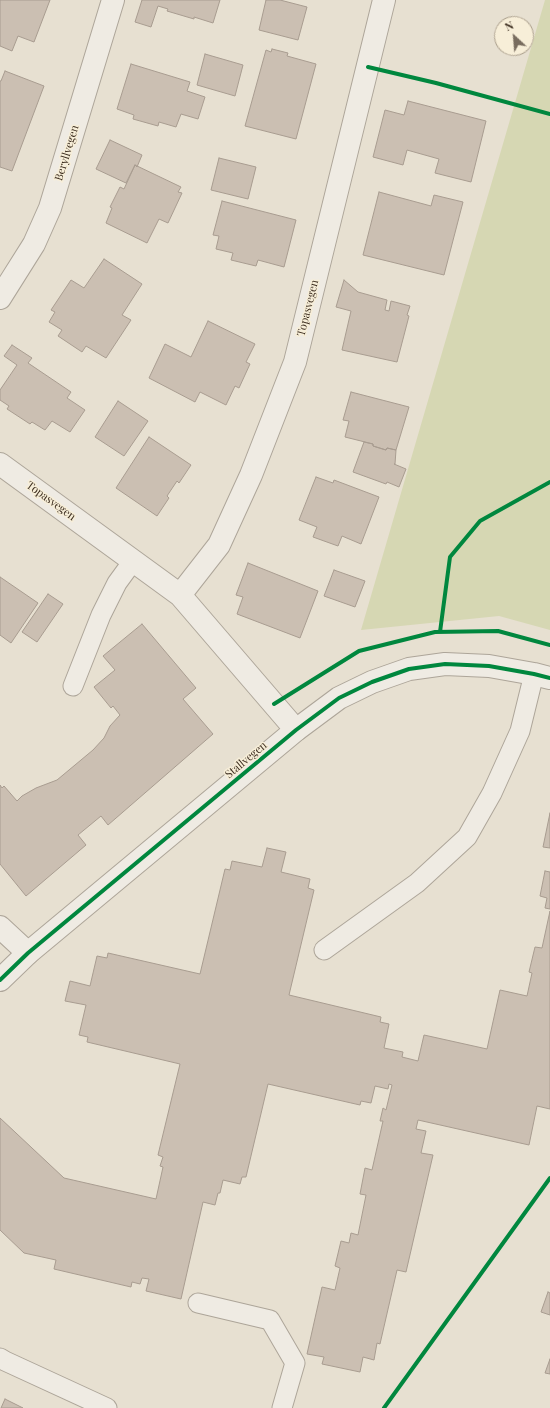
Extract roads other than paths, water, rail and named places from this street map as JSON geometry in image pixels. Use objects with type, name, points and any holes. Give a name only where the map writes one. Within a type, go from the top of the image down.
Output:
[{"type":"street","name":"Beryllvegen","points":[[0,298],[34,244],[50,208],[113,0]]},
{"type":"street","name":"Topasvegen","points":[[180,595],[219,545],[251,475],[295,362],[384,0]]},
{"type":"street","name":"Topasvegen","points":[[0,464],[180,595],[296,730]]},
{"type":"street","name":"Stallvegen","points":[[0,980],[28,953],[296,730],[339,698],[372,682],[410,669],[445,664],[489,666],[542,676]]},
{"type":"street","points":[[0,927],[28,953]]},
{"type":"lane","points":[[73,686],[101,615],[116,583],[133,561]]},
{"type":"lane","points":[[324,950],[417,883],[467,837],[492,793],[520,731],[542,676]]},
{"type":"lane","points":[[198,1303],[270,1320],[295,1363],[282,1408]]},
{"type":"lane","points":[[0,1358],[85,1403],[107,1408]]}]
